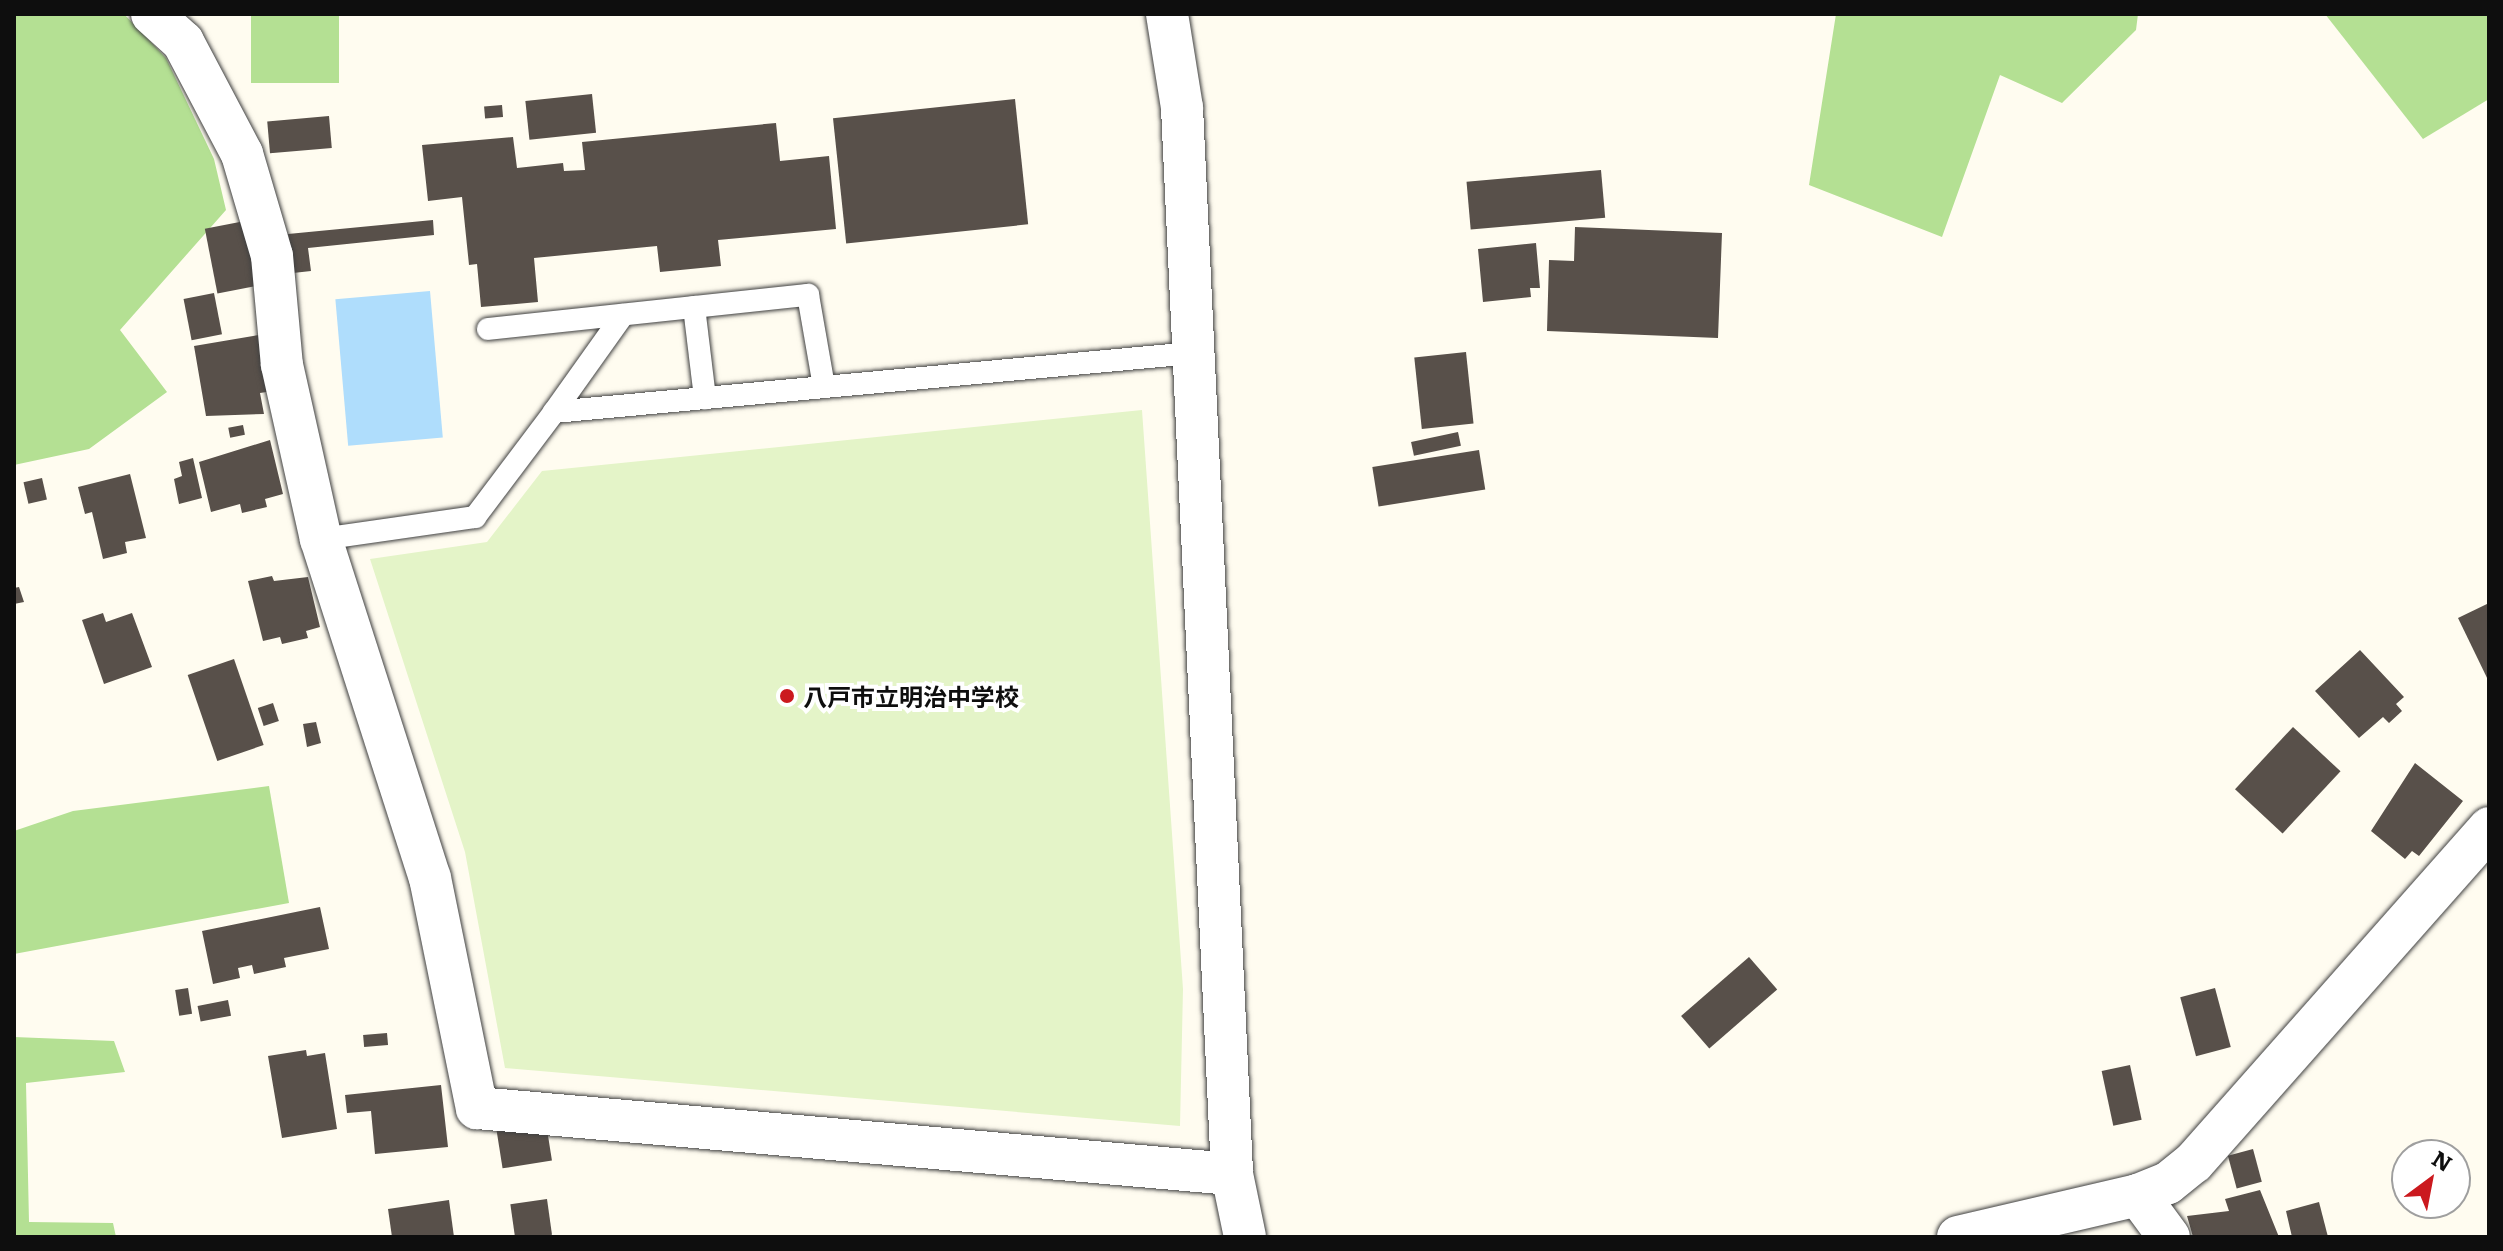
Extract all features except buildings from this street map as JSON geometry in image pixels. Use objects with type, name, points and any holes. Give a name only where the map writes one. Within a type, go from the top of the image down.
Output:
[{"type":"street","points":[[152,14],[183,42],[242,154],[272,256],[282,365],[321,539],[430,878],[477,1108],[1232,1174]]},
{"type":"street","points":[[1167,14],[1182,108],[1232,1174],[1245,1237]]},
{"type":"street","points":[[1958,1237],[2138,1195],[2168,1183],[2194,1162],[2489,828]]},
{"type":"street","points":[[2138,1195],[2169,1237]]},
{"type":"lane","points":[[488,329],[808,295],[824,387]]},
{"type":"lane","points":[[694,307],[705,398]]},
{"type":"lane","points":[[321,539],[475,517],[623,315]]},
{"type":"lane","points":[[554,412],[1193,353]]},
{"type":"green space","points":[[14,14],[124,14],[166,58],[214,159],[226,210],[120,330],[167,392],[89,449],[14,465]]},
{"type":"green space","points":[[251,14],[339,14],[339,83],[251,83]]},
{"type":"green space","points":[[1836,14],[2138,14],[2136,30],[2062,103],[2000,75],[1942,237],[1809,185]]},
{"type":"green space","points":[[2325,14],[2489,14],[2489,99],[2423,139]]},
{"type":"green space","points":[[1142,410],[1183,989],[1180,1126],[505,1068],[465,852],[370,559],[487,542],[542,471]]},
{"type":"green space","points":[[269,786],[289,903],[14,954],[14,831],[73,811]]},
{"type":"green space","points":[[14,1037],[114,1041],[125,1072],[26,1083],[29,1222],[113,1223],[116,1237],[14,1237]]},
{"type":"water","points":[[430,291],[443,437],[348,446],[335,299]]},
{"type":"place","name":"八戸市立明治中学校","points":[[787,696]]}]
